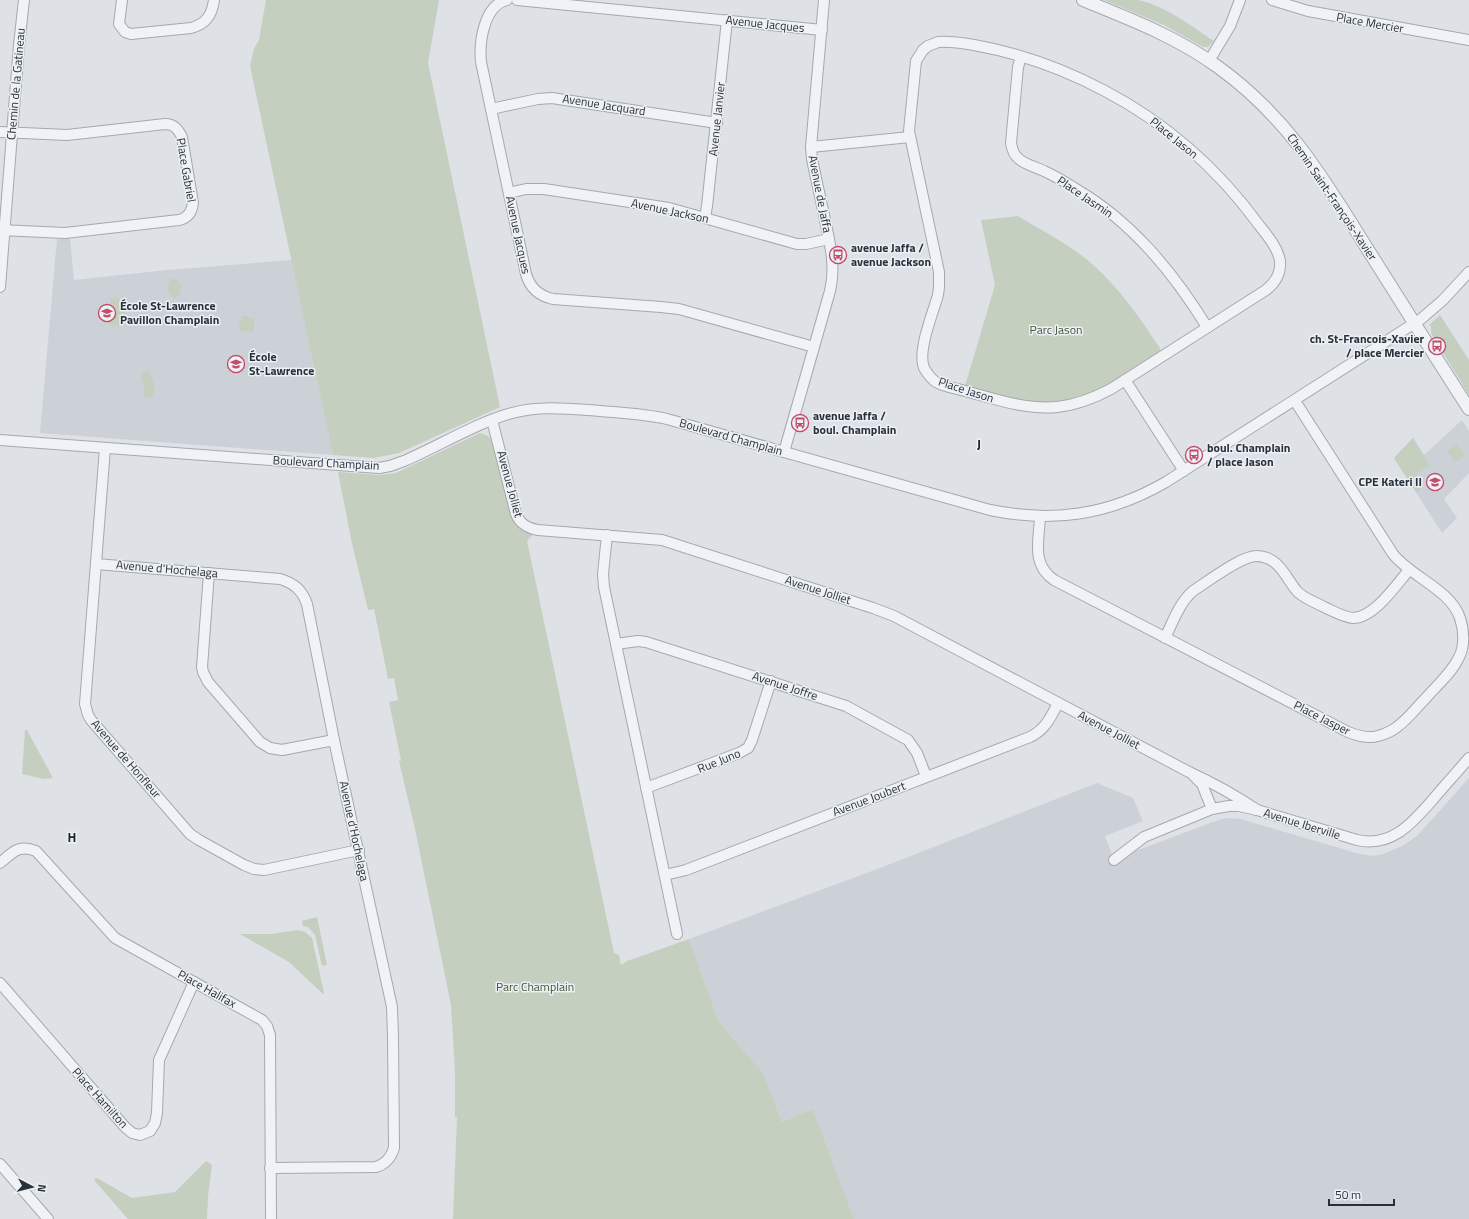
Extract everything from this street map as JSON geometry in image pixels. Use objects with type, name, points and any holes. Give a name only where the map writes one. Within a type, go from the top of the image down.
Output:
[{"type":"street","name":"Chemin de la Gatineau","points":[[0,287],[2,230],[12,132],[18,45],[24,0]]},
{"type":"street","points":[[122,0],[119,24],[125,32],[131,34],[196,26],[204,22],[210,15],[214,0]]},
{"type":"street","name":"Avenue Jacques","points":[[507,0],[497,5],[488,16],[481,47],[481,62],[527,278],[533,288],[541,295],[553,299],[670,308],[814,347]]},
{"type":"street","name":"Avenue Jacques","points":[[517,0],[822,30]]},
{"type":"street","name":"Avenue de Jaffa","points":[[784,452],[833,277],[833,264],[829,239],[812,159],[811,147],[824,0]]},
{"type":"street","name":"Chemin Saint-François-Xavier","points":[[1083,0],[1162,33],[1195,51],[1236,81],[1263,104],[1296,141],[1336,199],[1469,409]]},
{"type":"street","points":[[1209,61],[1230,26],[1240,0]]},
{"type":"street","name":"Place Mercier","points":[[1272,0],[1313,12],[1469,40]]},
{"type":"street","name":"Avenue Janvier","points":[[705,218],[727,20]]},
{"type":"street","name":"Place Jason","points":[[938,42],[956,43],[993,49],[1065,72],[1104,90],[1133,107],[1185,144],[1221,179],[1245,206],[1271,242],[1277,251],[1280,263],[1278,275],[1275,281],[1266,290],[1125,380],[1102,394],[1084,401],[1057,407],[1012,404],[943,385],[928,374],[923,364],[922,351],[938,295],[940,279],[910,137],[909,125],[915,65],[920,53],[928,46],[938,42]]},
{"type":"street","name":"Place Jasmin","points":[[1020,57],[1011,143],[1013,152],[1023,162],[1056,177],[1088,196],[1130,230],[1153,252],[1175,279],[1207,327]]},
{"type":"street","name":"Avenue Jacquard","points":[[491,109],[538,99],[552,98],[716,123]]},
{"type":"street","name":"Place Gabriel","points":[[2,230],[65,233],[179,220],[188,216],[194,203],[182,137],[178,129],[172,125],[165,124],[67,135],[12,132]]},
{"type":"street","points":[[0,132],[12,132]]},
{"type":"street","points":[[811,147],[910,137]]},
{"type":"street","name":"Avenue Jackson","points":[[509,193],[532,188],[544,189],[669,208],[797,244],[806,244],[829,239]]},
{"type":"street","points":[[1415,323],[1430,313],[1469,272]]},
{"type":"street","name":"Boulevard Champlain","points":[[0,440],[379,468],[404,461],[492,420],[513,413],[539,409],[567,409],[635,414],[667,419],[990,510],[1040,517],[1062,516],[1119,504],[1147,493],[1184,471],[1415,323]]},
{"type":"street","points":[[1125,380],[1184,471]]},
{"type":"street","name":"Place Jasper","points":[[1040,517],[1039,562],[1041,568],[1048,576],[1348,732],[1367,737],[1378,736],[1394,730],[1403,722],[1458,660],[1462,651],[1462,631],[1459,616],[1444,596],[1409,570],[1393,554],[1294,401]]},
{"type":"street","name":"Avenue Jolliet","points":[[492,420],[516,514],[522,524],[538,530],[662,540],[894,616],[1233,794],[1257,810]]},
{"type":"street","name":"Avenue de Honfleur","points":[[105,448],[85,704],[91,720],[190,834],[244,865],[259,870],[359,850]]},
{"type":"street","points":[[607,535],[603,579],[677,934]]},
{"type":"street","points":[[1165,638],[1188,595],[1247,558],[1260,556],[1272,560],[1278,565],[1300,594],[1338,614],[1352,618],[1367,614],[1375,609],[1409,570]]},
{"type":"street","name":"Avenue d'Hochelaga","points":[[96,564],[280,579],[291,583],[301,591],[307,604],[334,740],[359,850],[393,1014],[394,1142],[393,1152],[386,1162],[376,1167],[270,1168]]},
{"type":"street","points":[[209,573],[202,667],[208,682],[260,742],[270,748],[282,750],[334,740]]},
{"type":"street","name":"Avenue Joffre","points":[[616,644],[638,641],[646,642],[841,704],[904,737],[914,748],[926,776]]},
{"type":"street","name":"Rue Juno","points":[[646,788],[739,753],[748,748],[752,740],[770,681]]},
{"type":"street","name":"Avenue Joubert","points":[[665,875],[707,862],[1035,734],[1047,724],[1058,703]]},
{"type":"street","name":"Avenue Iberville","points":[[1114,860],[1144,837],[1212,809],[1223,806],[1257,810],[1364,842],[1378,841],[1391,837],[1411,824],[1469,758]]},
{"type":"street","name":"Avenue Jolliet","points":[[1189,772],[1202,784],[1212,809]]},
{"type":"street","name":"Place Halifax","points":[[0,863],[16,850],[27,848],[36,851],[112,936],[262,1020],[269,1029],[271,1219]]},
{"type":"street","name":"Place Hamilton","points":[[0,984],[125,1127],[132,1133],[140,1135],[150,1131],[155,1123],[157,1113],[159,1060],[194,982]]},
{"type":"street","points":[[0,1164],[48,1219]]},
{"type":"shaded area","points":[[57,239],[70,239],[74,280],[167,270],[292,260],[333,455],[40,433]]},
{"type":"shaded area","name":"CPE Kateri II","points":[[1462,420],[1469,431],[1469,473],[1444,499],[1457,518],[1442,533],[1394,458],[1413,438],[1424,455]]},
{"type":"shaded area","points":[[1469,778],[1469,1219],[854,1219],[813,1109],[782,1122],[763,1073],[719,1022],[689,939],[880,868],[1097,783],[1133,798],[1143,821],[1105,836],[1114,859],[1221,819],[1229,818],[1240,819],[1360,854],[1373,856],[1383,854],[1402,846],[1417,836]]},
{"type":"green space","points":[[266,0],[439,0],[428,63],[500,407],[399,453],[374,458],[333,455],[250,66],[254,49],[259,40]]},
{"type":"green space","points":[[1104,0],[1138,0],[1148,3],[1178,17],[1214,41],[1208,47],[1203,47],[1164,25]]},
{"type":"green space","name":"Parc Jason","points":[[1018,216],[1066,244],[1093,265],[1125,299],[1161,350],[1116,380],[1084,395],[1067,400],[1049,403],[1030,402],[965,386],[995,285],[981,220]]},
{"type":"green space","points":[[171,278],[178,280],[181,286],[180,294],[175,299],[168,293],[168,284]]},
{"type":"green space","points":[[111,298],[127,299],[125,326],[109,325]]},
{"type":"green space","points":[[1440,315],[1469,360],[1469,395],[1431,333],[1431,326],[1429,325]]},
{"type":"green space","points":[[242,316],[254,318],[254,332],[240,331],[239,320],[241,320]]},
{"type":"green space","points":[[147,371],[152,376],[154,383],[153,398],[147,396],[144,398],[143,396],[145,385],[141,380],[143,372]]},
{"type":"green space","name":"Parc Champlain","points":[[480,433],[488,436],[493,442],[511,516],[519,528],[525,532],[533,534],[527,541],[614,953],[619,955],[621,965],[627,961],[689,939],[719,1022],[763,1073],[782,1122],[813,1109],[854,1219],[453,1219],[457,1117],[455,1117],[455,1071],[451,1005],[415,829],[399,761],[401,760],[389,702],[398,700],[394,678],[388,679],[374,609],[368,610],[351,539],[338,472],[380,475],[396,473]]},
{"type":"green space","points":[[1413,438],[1430,466],[1416,474],[1423,487],[1416,492],[1394,458]]},
{"type":"green space","points":[[1457,444],[1465,456],[1455,462],[1447,451]]},
{"type":"green space","points":[[25,730],[27,730],[53,778],[44,779],[22,774]]},
{"type":"green space","points":[[317,917],[327,965],[322,966],[315,935],[308,927],[303,926],[302,921]]},
{"type":"green space","points":[[298,930],[305,932],[312,938],[323,994],[289,962],[240,934],[272,934]]},
{"type":"green space","points":[[206,1161],[212,1165],[207,1219],[128,1219],[94,1180],[97,1178],[132,1198],[175,1192]]},
{"type":"place","name":"avenue Jaffa / avenue Jackson","points":[[838,255]]},
{"type":"place","name":"École St-Lawrence Pavillon Champlain","points":[[107,313]]},
{"type":"place","name":"ch. St-Francois-Xavier / place Mercier","points":[[1437,346]]},
{"type":"place","name":"École St-Lawrence","points":[[236,364]]},
{"type":"place","name":"avenue Jaffa / boul. Champlain","points":[[800,423]]},
{"type":"place","name":"boul. Champlain / place Jason","points":[[1194,455]]},
{"type":"place","name":"CPE Kateri II","points":[[1435,482]]},
{"type":"district","name":"J","points":[[979,444]]},
{"type":"district","name":"H","points":[[72,837]]}]
